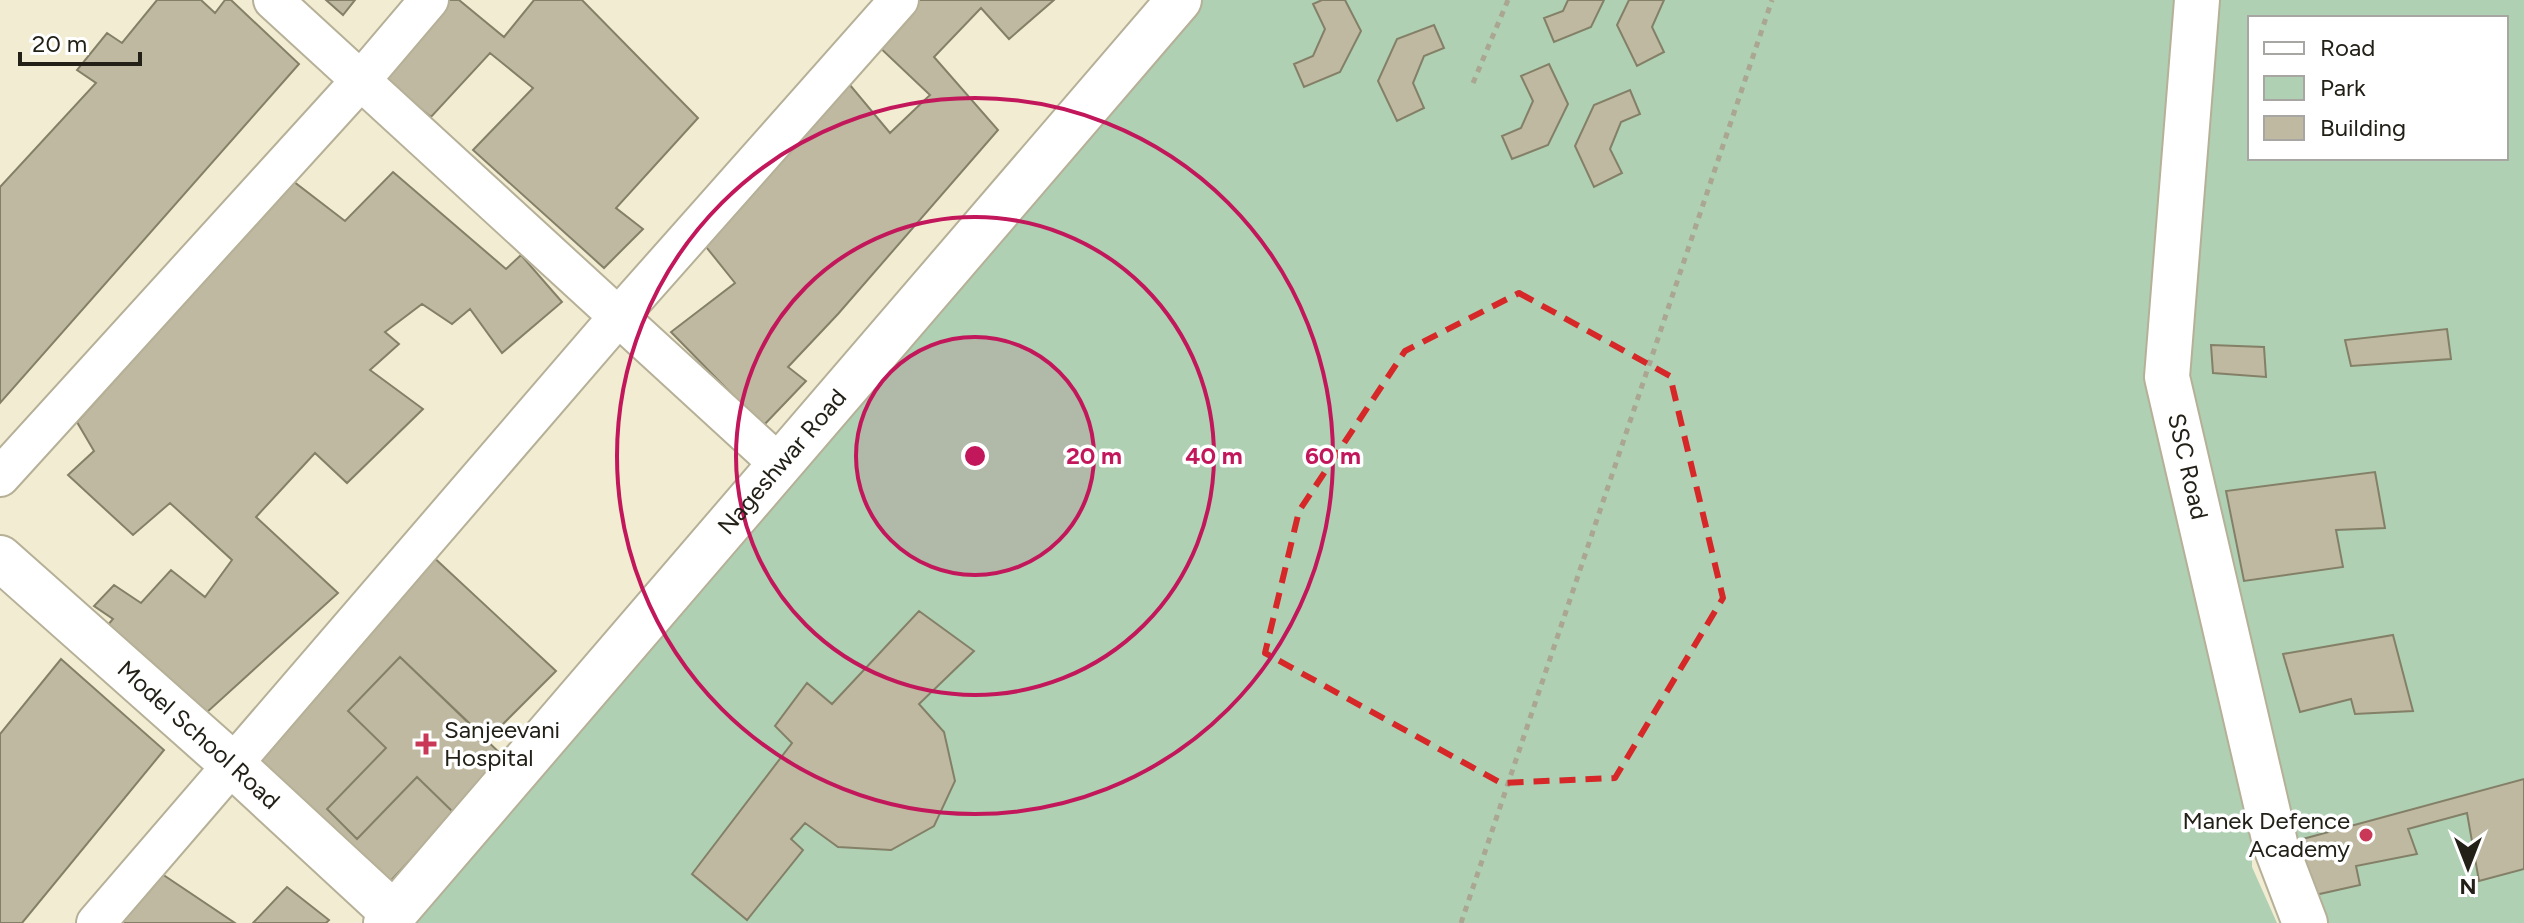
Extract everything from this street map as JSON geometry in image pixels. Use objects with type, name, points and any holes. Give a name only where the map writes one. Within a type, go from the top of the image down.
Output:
[{"type":"street","points":[[273,0],[780,465]]},
{"type":"street","points":[[0,477],[361,80],[429,0]]},
{"type":"street","points":[[96,923],[618,317],[899,0]]},
{"type":"street","name":"Nageshwar Road","points":[[390,918],[1179,0]]},
{"type":"street","name":"SSC Road","points":[[2197,0],[2167,377],[2276,847],[2305,923]]},
{"type":"street","name":"Model School Road","points":[[0,558],[233,765],[390,918]]},
{"type":"path","points":[[1473,83],[1508,0]]},
{"type":"path","points":[[1461,923],[1772,0]]},
{"type":"highlighted area","points":[[1519,293],[1670,376],[1723,598],[1615,778],[1501,783],[1265,653],[1299,511],[1405,351]]},
{"type":"green space","points":[[1179,0],[2524,0],[2524,923],[2305,923],[2252,750],[2252,867],[2277,923],[404,923]]},
{"type":"building","points":[[157,0],[201,0],[215,13],[225,0],[231,0],[299,64],[0,403],[0,187],[96,83],[77,70],[107,33],[122,43]]},
{"type":"building","points":[[326,0],[355,0],[343,15]]},
{"type":"building","points":[[447,0],[459,0],[504,37],[534,0],[582,0],[698,118],[616,208],[643,229],[604,268],[473,150],[533,88],[490,53],[431,117],[382,78]]},
{"type":"building","points":[[912,0],[1054,0],[1009,39],[981,8],[934,57],[998,130],[788,367],[806,381],[763,426],[671,332],[735,283],[703,243],[845,79],[890,133],[930,95],[875,43]]},
{"type":"building","points":[[1322,0],[1345,0],[1361,31],[1340,72],[1304,87],[1294,64],[1313,56],[1325,29],[1313,4]]},
{"type":"building","points":[[1568,0],[1604,0],[1591,27],[1554,42],[1544,18],[1563,11]]},
{"type":"building","points":[[1629,0],[1664,0],[1652,27],[1664,52],[1637,66],[1617,25]]},
{"type":"building","points":[[1434,25],[1444,48],[1424,56],[1413,83],[1424,108],[1397,121],[1378,81],[1397,39]]},
{"type":"building","points":[[1549,64],[1568,104],[1548,145],[1512,159],[1502,136],[1521,128],[1533,101],[1521,76]]},
{"type":"building","points":[[1630,90],[1640,114],[1621,122],[1610,149],[1622,173],[1594,187],[1575,146],[1594,105]]},
{"type":"building","points":[[393,172],[506,269],[521,255],[562,302],[502,353],[470,309],[452,324],[422,304],[385,332],[399,344],[370,370],[423,409],[347,483],[315,453],[256,517],[338,593],[205,714],[107,626],[113,619],[94,606],[114,585],[141,603],[171,570],[205,597],[232,560],[170,503],[133,535],[68,475],[94,451],[77,422],[171,317],[285,175],[345,221]]},
{"type":"building","points":[[2447,329],[2451,359],[2351,366],[2345,340]]},
{"type":"building","points":[[2211,345],[2264,347],[2266,377],[2213,373]]},
{"type":"building","points":[[2375,472],[2385,528],[2336,530],[2343,567],[2244,581],[2226,491]]},
{"type":"building","points":[[429,553],[556,671],[487,740],[400,657],[348,711],[386,748],[327,809],[357,839],[417,777],[454,813],[385,887],[254,763]]},
{"type":"building","points":[[919,611],[974,651],[919,704],[944,732],[955,781],[934,826],[891,850],[838,847],[805,823],[791,839],[803,850],[747,920],[692,874],[792,743],[775,726],[807,683],[832,704]]},
{"type":"building","points":[[2393,635],[2413,711],[2355,714],[2351,699],[2300,712],[2283,654]]},
{"type":"building","points":[[400,657],[506,759],[454,813],[417,777],[357,839],[327,809],[386,748],[348,711]]},
{"type":"building","points":[[61,659],[164,750],[22,923],[0,923],[0,734]]},
{"type":"building","name":"Manek Defence Academy","points":[[2524,779],[2524,869],[2479,881],[2467,813],[2408,829],[2417,854],[2356,866],[2360,885],[2315,895],[2299,840]]},
{"type":"building","points":[[159,872],[235,923],[115,923]]},
{"type":"building","points":[[287,887],[329,920],[326,923],[253,923]]},
{"type":"place","name":"Sanjeevani Hospital","points":[[426,744]]},
{"type":"place","name":"Manek Defence Academy","points":[[2366,835]]}]
